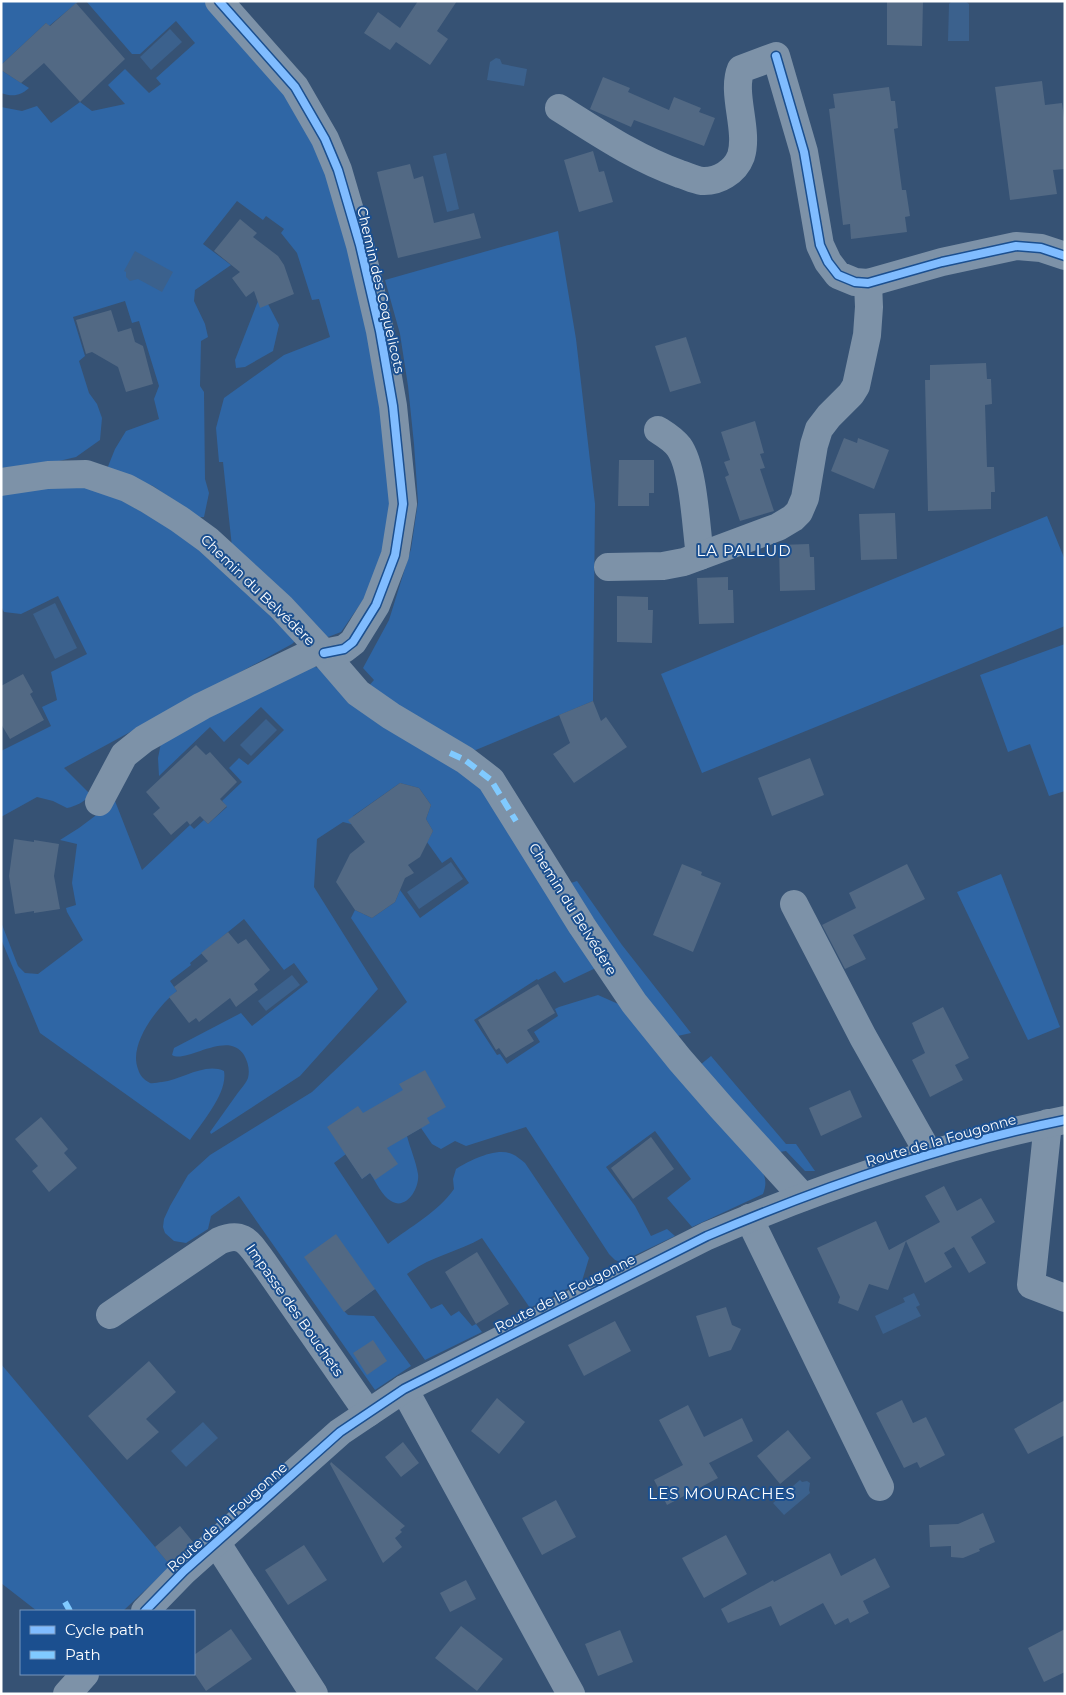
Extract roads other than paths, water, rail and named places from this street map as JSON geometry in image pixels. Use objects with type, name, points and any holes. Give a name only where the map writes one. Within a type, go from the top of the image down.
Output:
[{"type":"street","name":"Chemin des Coquelicots","points":[[219,1],[295,87],[325,139],[338,170],[360,245],[380,331],[393,406],[404,504],[394,555],[376,605],[353,642],[344,649],[322,651]]},
{"type":"street","points":[[560,108],[632,154],[650,163],[699,180],[717,179],[734,168],[741,155],[742,130],[738,79],[741,69],[776,56],[804,152],[818,237],[824,255],[838,275],[855,282],[868,283],[942,262],[1004,248],[1041,248],[1065,256]]},
{"type":"street","points":[[608,567],[674,565],[778,527],[799,512],[805,498],[814,445],[819,429],[856,386],[867,335],[868,283]]},
{"type":"street","points":[[658,430],[677,444],[689,469],[700,556]]},
{"type":"street","name":"Chemin du Belvédère","points":[[1,482],[78,473],[95,476],[134,492],[180,519],[208,540],[281,607],[358,693],[450,753],[465,760],[491,780],[587,934],[634,1003],[721,1108],[803,1197]]},
{"type":"street","name":"Chemin du Belvédère","points":[[99,802],[124,755],[144,739],[202,706],[322,651]]},
{"type":"street","points":[[794,904],[855,1022],[929,1154]]},
{"type":"street","points":[[1056,1121],[1031,1285],[1065,1298]]},
{"type":"street","name":"Route de la Fougonne","points":[[146,1610],[184,1571],[340,1432],[404,1389],[707,1236],[749,1218],[803,1197],[929,1154],[1056,1121]]},
{"type":"street","points":[[749,1218],[880,1487]]},
{"type":"street","name":"Impasse des Bouchets","points":[[110,1315],[219,1241],[233,1236],[240,1238],[247,1241],[263,1262],[368,1413]]},
{"type":"street","points":[[404,1389],[571,1694]]},
{"type":"street","points":[[216,1542],[314,1694]]},
{"type":"street","points":[[67,1694],[84,1675]]},
{"type":"district","name":"LA PALLUD","points":[[744,551]]},
{"type":"district","name":"LES MOURACHES","points":[[722,1494]]}]
